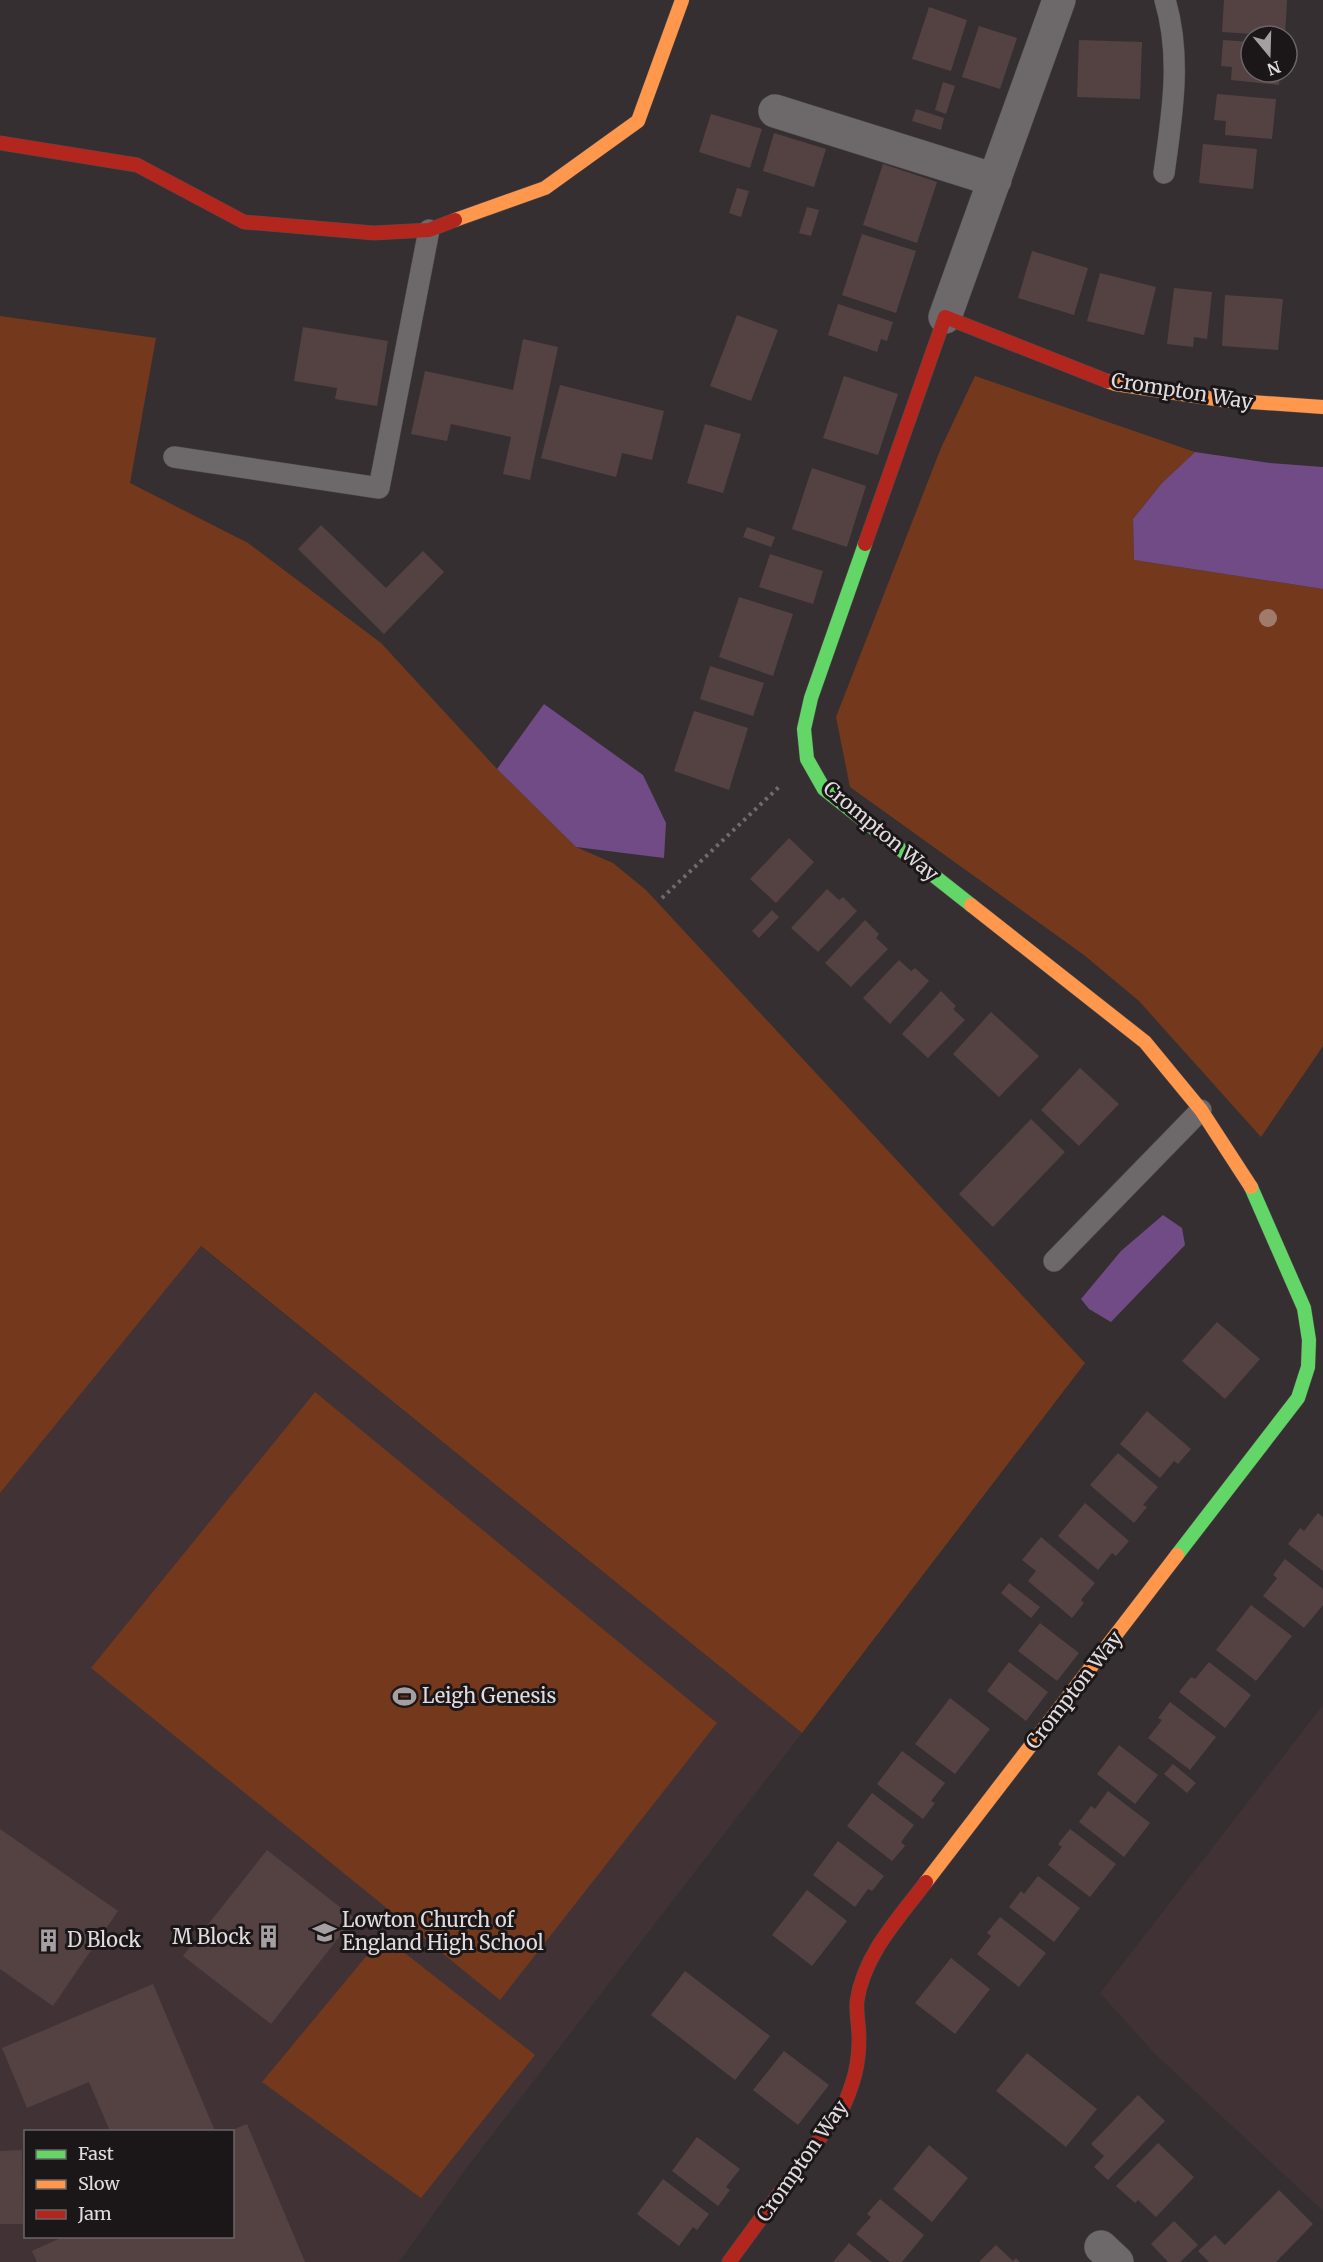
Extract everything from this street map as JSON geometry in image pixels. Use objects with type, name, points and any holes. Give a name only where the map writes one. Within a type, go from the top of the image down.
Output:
[{"type":"street","points":[[0,143],[136,165],[244,222],[374,233],[429,230],[545,188],[638,122],[682,0]]},
{"type":"street","name":"Crompton Way","points":[[729,2262],[844,2105],[855,2079],[859,2038],[857,2003],[863,1976],[882,1940],[1298,1398],[1308,1367],[1309,1340],[1304,1308],[1254,1192],[1201,1110],[1145,1042],[824,789],[807,759],[804,729],[811,698],[1059,0]]},
{"type":"street","points":[[775,111],[994,180]]},
{"type":"street","name":"Crompton Way","points":[[945,317],[1115,384],[1222,400],[1323,407]]},
{"type":"lane","points":[[1164,173],[1175,87],[1172,30],[1165,0]]},
{"type":"lane","points":[[174,457],[379,488],[429,230]]},
{"type":"lane","points":[[1054,1261],[1201,1110]]},
{"type":"path","points":[[662,898],[807,759]]},
{"type":"shaded area","points":[[0,316],[156,338],[130,483],[248,543],[381,643],[497,769],[576,847],[613,863],[646,890],[1085,1363],[802,1733],[201,1246],[0,1493]]},
{"type":"shaded area","points":[[975,376],[1195,452],[1162,483],[1133,519],[1134,560],[1323,589],[1323,1046],[1261,1137],[1139,1001],[1084,955],[850,787],[836,717],[941,448]]},
{"type":"shaded area","points":[[1195,452],[1270,463],[1323,467],[1323,589],[1134,560],[1133,519],[1162,483]]},
{"type":"shaded area","points":[[544,704],[643,775],[666,823],[664,858],[576,847],[497,769]]},
{"type":"shaded area","points":[[1163,1215],[1182,1228],[1185,1245],[1111,1322],[1089,1309],[1081,1299],[1121,1251]]},
{"type":"shaded area","name":"Lowton Church of England High School","points":[[200,1246],[802,1733],[468,2166],[399,2262],[0,2262],[0,1493]]},
{"type":"shaded area","name":"Leigh Genesis","points":[[315,1392],[717,1723],[500,2000],[91,1668]]},
{"type":"shaded area","points":[[1323,1705],[1323,2211],[1155,2054],[1100,1993]]},
{"type":"shaded area","points":[[383,1936],[535,2055],[421,2198],[262,2082]]},
{"type":"building","points":[[1224,0],[1287,0],[1286,24],[1239,24],[1239,33],[1222,32]]},
{"type":"building","points":[[929,7],[967,20],[951,71],[912,59]]},
{"type":"building","points":[[979,26],[1017,38],[1000,89],[962,77]]},
{"type":"building","points":[[1079,40],[1142,42],[1140,99],[1077,97]]},
{"type":"building","points":[[1223,40],[1239,41],[1239,81],[1231,80],[1232,67],[1221,66]]},
{"type":"building","points":[[943,82],[955,86],[946,114],[935,110]]},
{"type":"building","points":[[1217,94],[1276,99],[1272,139],[1225,135],[1226,121],[1214,120]]},
{"type":"building","points":[[916,109],[944,118],[941,130],[912,121]]},
{"type":"building","points":[[711,114],[762,129],[750,168],[699,152]]},
{"type":"building","points":[[774,133],[826,149],[814,187],[763,171]]},
{"type":"building","points":[[1203,144],[1257,149],[1253,189],[1199,183]]},
{"type":"building","points":[[883,164],[937,182],[917,243],[863,225]]},
{"type":"building","points":[[737,188],[749,191],[741,217],[729,213]]},
{"type":"building","points":[[807,207],[819,210],[811,236],[799,233]]},
{"type":"building","points":[[862,234],[916,251],[896,313],[842,295]]},
{"type":"building","points":[[1032,251],[1088,268],[1074,315],[1018,298]]},
{"type":"building","points":[[1100,273],[1156,287],[1144,335],[1087,321]]},
{"type":"building","points":[[1174,288],[1212,292],[1207,339],[1194,337],[1193,347],[1167,344]]},
{"type":"building","points":[[1225,295],[1283,299],[1278,350],[1222,346]]},
{"type":"building","points":[[838,304],[893,322],[887,341],[881,339],[877,352],[828,335]]},
{"type":"building","points":[[737,315],[778,330],[751,401],[710,386]]},
{"type":"building","points":[[303,327],[388,341],[377,406],[335,399],[337,388],[294,381]]},
{"type":"building","points":[[523,339],[558,347],[530,480],[503,474],[511,437],[451,424],[447,441],[411,434],[425,371],[513,390]]},
{"type":"building","points":[[844,376],[898,394],[878,455],[823,438]]},
{"type":"building","points":[[560,385],[664,411],[652,460],[622,453],[616,477],[541,458]]},
{"type":"building","points":[[705,424],[741,434],[723,493],[687,483]]},
{"type":"building","points":[[812,468],[866,486],[847,547],[792,529]]},
{"type":"building","points":[[321,525],[386,588],[423,551],[444,572],[384,634],[298,549]]},
{"type":"building","points":[[747,527],[775,537],[771,547],[743,537]]},
{"type":"building","points":[[770,554],[823,571],[813,604],[759,587]]},
{"type":"building","points":[[739,597],[793,614],[773,676],[719,657]]},
{"type":"building","points":[[710,666],[764,683],[753,716],[700,699]]},
{"type":"building","points":[[694,711],[748,728],[729,790],[674,771]]},
{"type":"building","points":[[789,838],[814,862],[776,903],[750,879]]},
{"type":"building","points":[[827,889],[839,900],[843,897],[857,911],[818,952],[791,928]]},
{"type":"building","points":[[772,910],[779,917],[759,938],[752,931]]},
{"type":"building","points":[[865,920],[879,934],[876,938],[888,949],[851,987],[825,963]]},
{"type":"building","points":[[899,960],[911,971],[915,968],[929,981],[890,1024],[863,998]]},
{"type":"building","points":[[941,991],[956,1006],[953,1009],[965,1020],[928,1058],[902,1034]]},
{"type":"building","points":[[991,1012],[1039,1056],[999,1097],[953,1054]]},
{"type":"building","points":[[1080,1068],[1119,1104],[1079,1146],[1041,1110]]},
{"type":"building","points":[[1031,1119],[1065,1152],[993,1227],[959,1194]]},
{"type":"building","points":[[1217,1322],[1260,1359],[1225,1399],[1182,1361]]},
{"type":"building","points":[[1147,1411],[1191,1449],[1178,1464],[1174,1461],[1160,1478],[1120,1444]]},
{"type":"building","points":[[1118,1453],[1158,1487],[1143,1505],[1147,1507],[1134,1523],[1090,1485]]},
{"type":"building","points":[[1085,1503],[1129,1541],[1116,1556],[1112,1553],[1098,1570],[1058,1536]]},
{"type":"building","points":[[1318,1513],[1323,1517],[1323,1571],[1288,1544],[1300,1528],[1304,1531]]},
{"type":"building","points":[[1041,1537],[1095,1583],[1081,1600],[1084,1603],[1072,1618],[1028,1581],[1036,1571],[1022,1560]]},
{"type":"building","points":[[1285,1559],[1323,1589],[1323,1605],[1304,1628],[1263,1596],[1277,1578],[1273,1575]]},
{"type":"building","points":[[1009,1583],[1040,1607],[1031,1618],[1001,1593]]},
{"type":"building","points":[[1251,1605],[1292,1636],[1256,1681],[1216,1650]]},
{"type":"building","points":[[1040,1623],[1079,1653],[1057,1681],[1018,1651]]},
{"type":"building","points":[[1009,1662],[1048,1692],[1026,1721],[987,1691]]},
{"type":"building","points":[[1209,1662],[1251,1695],[1225,1728],[1179,1692],[1191,1677],[1195,1679]]},
{"type":"building","points":[[950,1698],[990,1729],[955,1774],[915,1744]]},
{"type":"building","points":[[1170,1702],[1216,1737],[1190,1770],[1148,1738],[1162,1720],[1158,1718]]},
{"type":"building","points":[[1119,1745],[1158,1775],[1135,1804],[1097,1774]]},
{"type":"building","points":[[902,1751],[945,1783],[931,1801],[935,1803],[923,1819],[877,1784]]},
{"type":"building","points":[[1173,1764],[1196,1783],[1187,1793],[1164,1774]]},
{"type":"building","points":[[1108,1791],[1150,1823],[1124,1857],[1079,1822],[1091,1806],[1095,1809]]},
{"type":"building","points":[[872,1793],[914,1825],[901,1842],[905,1846],[892,1861],[847,1826]]},
{"type":"building","name":"D Block","points":[[0,1829],[118,1911],[53,2006],[0,1969]]},
{"type":"building","points":[[1070,1829],[1116,1864],[1090,1897],[1048,1865],[1062,1847],[1058,1844]]},
{"type":"building","points":[[838,1841],[884,1876],[872,1891],[868,1889],[855,1907],[813,1875]]},
{"type":"building","name":"M Block","points":[[267,1850],[354,1918],[271,2024],[183,1956]]},
{"type":"building","points":[[1038,1876],[1080,1908],[1054,1942],[1009,1907],[1021,1891],[1024,1894]]},
{"type":"building","points":[[807,1890],[847,1921],[812,1966],[772,1935]]},
{"type":"building","points":[[1000,1917],[1046,1953],[1019,1987],[977,1954],[991,1936],[987,1933]]},
{"type":"building","points":[[951,1958],[990,1989],[955,2034],[915,2003]]},
{"type":"building","points":[[685,1971],[770,2036],[735,2080],[651,2015]]},
{"type":"building","points":[[153,1984],[215,2130],[110,2130],[89,2082],[27,2108],[2,2048]]},
{"type":"building","points":[[784,2051],[829,2085],[798,2125],[753,2090]]},
{"type":"building","points":[[1027,2053],[1097,2109],[1066,2147],[996,2091]]},
{"type":"building","points":[[1138,2095],[1165,2121],[1108,2180],[1094,2167],[1104,2156],[1091,2144]]},
{"type":"building","points":[[247,2124],[305,2262],[37,2262],[32,2251],[61,2238],[234,2238],[234,2130],[232,2130]]},
{"type":"building","points":[[697,2137],[740,2169],[726,2187],[730,2190],[718,2206],[672,2171]]},
{"type":"building","points":[[1158,2143],[1194,2177],[1156,2217],[1138,2200],[1135,2203],[1116,2186]]},
{"type":"building","points":[[929,2145],[968,2178],[932,2222],[893,2189]]},
{"type":"building","points":[[22,2150],[23,2224],[0,2224],[0,2151]]},
{"type":"building","points":[[663,2179],[709,2214],[697,2230],[693,2227],[679,2246],[637,2214]]},
{"type":"building","points":[[1279,2190],[1313,2224],[1276,2262],[1209,2262],[1198,2251],[1215,2235],[1225,2245]]},
{"type":"building","points":[[880,2199],[924,2235],[902,2262],[890,2262],[856,2234],[871,2217],[867,2214]]},
{"type":"building","points":[[1174,2221],[1198,2245],[1180,2262],[1168,2262],[1151,2244]]},
{"type":"building","points":[[849,2243],[872,2262],[833,2262]]},
{"type":"building","points":[[996,2245],[1013,2261],[1016,2258],[1020,2262],[979,2262]]},
{"type":"traffic: fast","points":[[865,544],[811,698],[804,729],[807,759],[824,789],[971,905]]},
{"type":"traffic: fast","points":[[1177,1555],[1298,1398],[1308,1367],[1309,1340],[1304,1308],[1251,1187]]},
{"type":"traffic: slow","points":[[455,220],[545,188],[638,121],[682,0]]},
{"type":"traffic: slow","points":[[1107,381],[1222,400],[1323,407]]},
{"type":"traffic: slow","points":[[971,905],[1145,1042],[1201,1110],[1251,1187]]},
{"type":"traffic: slow","points":[[926,1882],[1177,1555]]},
{"type":"traffic: jam","points":[[0,143],[137,165],[244,222],[374,233],[429,230],[455,220]]},
{"type":"traffic: jam","points":[[865,544],[945,317],[1107,381]]},
{"type":"traffic: jam","points":[[729,2262],[844,2105],[857,2065],[859,2038],[857,2001],[861,1984],[884,1937],[926,1882]]},
{"type":"place","name":"Leigh Genesis","points":[[404,1696]]},
{"type":"place","name":"Lowton Church of England High School","points":[[324,1932]]},
{"type":"place","name":"M Block","points":[[269,1937]]},
{"type":"place","name":"D Block","points":[[49,1940]]}]
